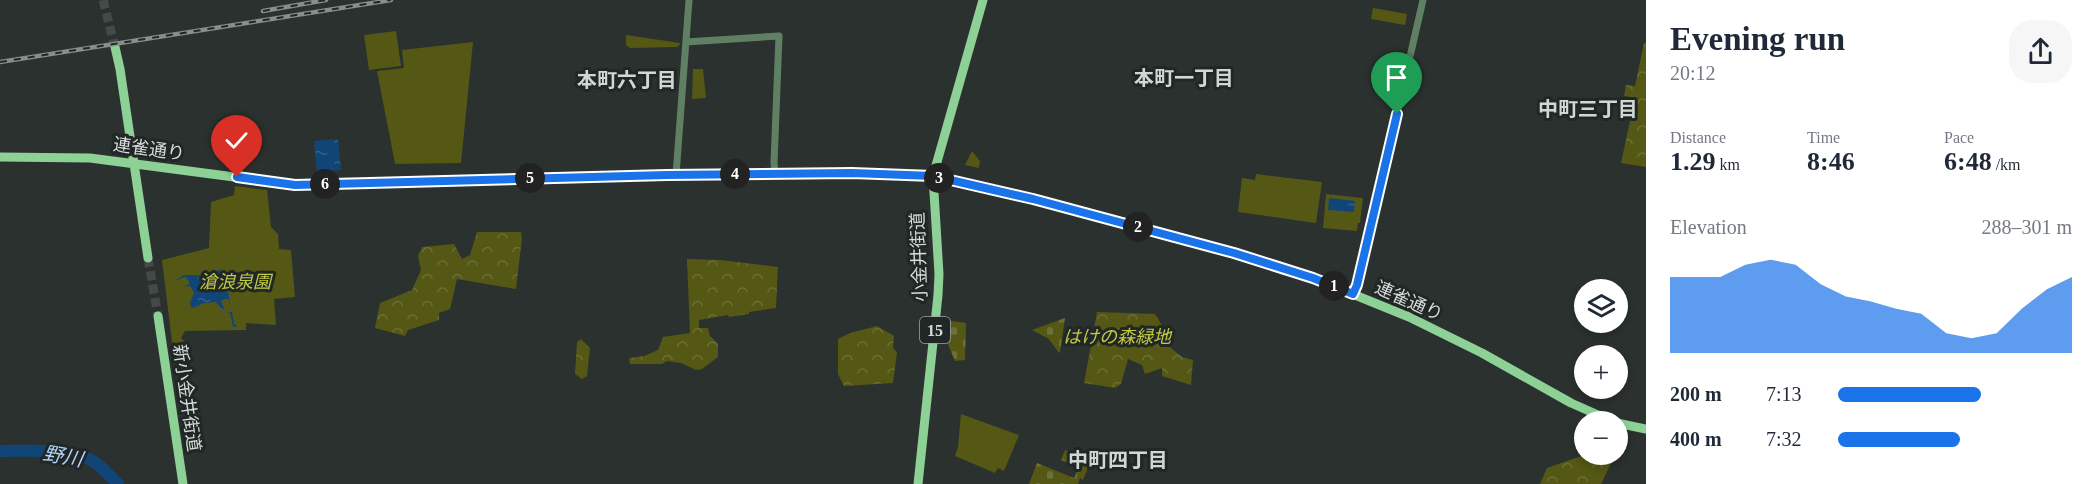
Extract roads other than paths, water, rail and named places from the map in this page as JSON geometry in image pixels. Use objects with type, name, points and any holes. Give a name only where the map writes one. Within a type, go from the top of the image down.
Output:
[{"type":"main road","name":"小金井街道","points":[[918,484],[938,295],[933,176],[983,0]]},
{"type":"main road","points":[[115,47],[148,258]]},
{"type":"main road","name":"連雀通り","points":[[0,157],[90,158],[295,185],[676,175],[852,173],[933,176],[1033,199],[1234,253],[1313,278],[1409,317],[1590,411]]},
{"type":"main road","name":"新小金井街道","points":[[158,316],[183,484]]},
{"type":"main road","name":"連雀通り","points":[[1628,425],[1646,429]]},
{"type":"street","points":[[676,175],[689,0]]},
{"type":"street","points":[[1353,294],[1357,285],[1423,0]]},
{"type":"street","points":[[686,42],[780,36],[774,163],[776,174]]},
{"type":"water","points":[[338,139],[341,170],[317,172],[314,141]]},
{"type":"water","points":[[1329,198],[1355,201],[1354,212],[1328,210]]},
{"type":"water","points":[[220,266],[221,285],[228,290],[230,305],[228,299],[221,301],[225,311],[232,312],[237,327],[233,327],[230,313],[223,311],[216,302],[191,307],[190,302],[194,293],[190,286],[184,287],[189,284],[189,281],[185,277],[174,281],[184,275],[199,275],[219,270]]},
{"type":"waterway","name":"野川","points":[[0,451],[45,451],[79,455],[97,464],[118,484]]},
{"type":"tunnel","points":[[103,0],[115,47]]},
{"type":"tunnel","points":[[148,258],[158,316]]},
{"type":"railway","points":[[263,11],[326,0]]},
{"type":"railway","points":[[0,62],[391,0]]},
{"type":"district","name":"本町一丁目","points":[[1184,78]]},
{"type":"district","name":"本町六丁目","points":[[627,80]]},
{"type":"district","name":"中町三丁目","points":[[1588,109]]},
{"type":"district","name":"中町四丁目","points":[[1118,460]]},
{"type":"park label","name":"滄浪泉園","points":[[235,282]]},
{"type":"park label","name":"はけの森緑地","points":[[1117,337]]}]
